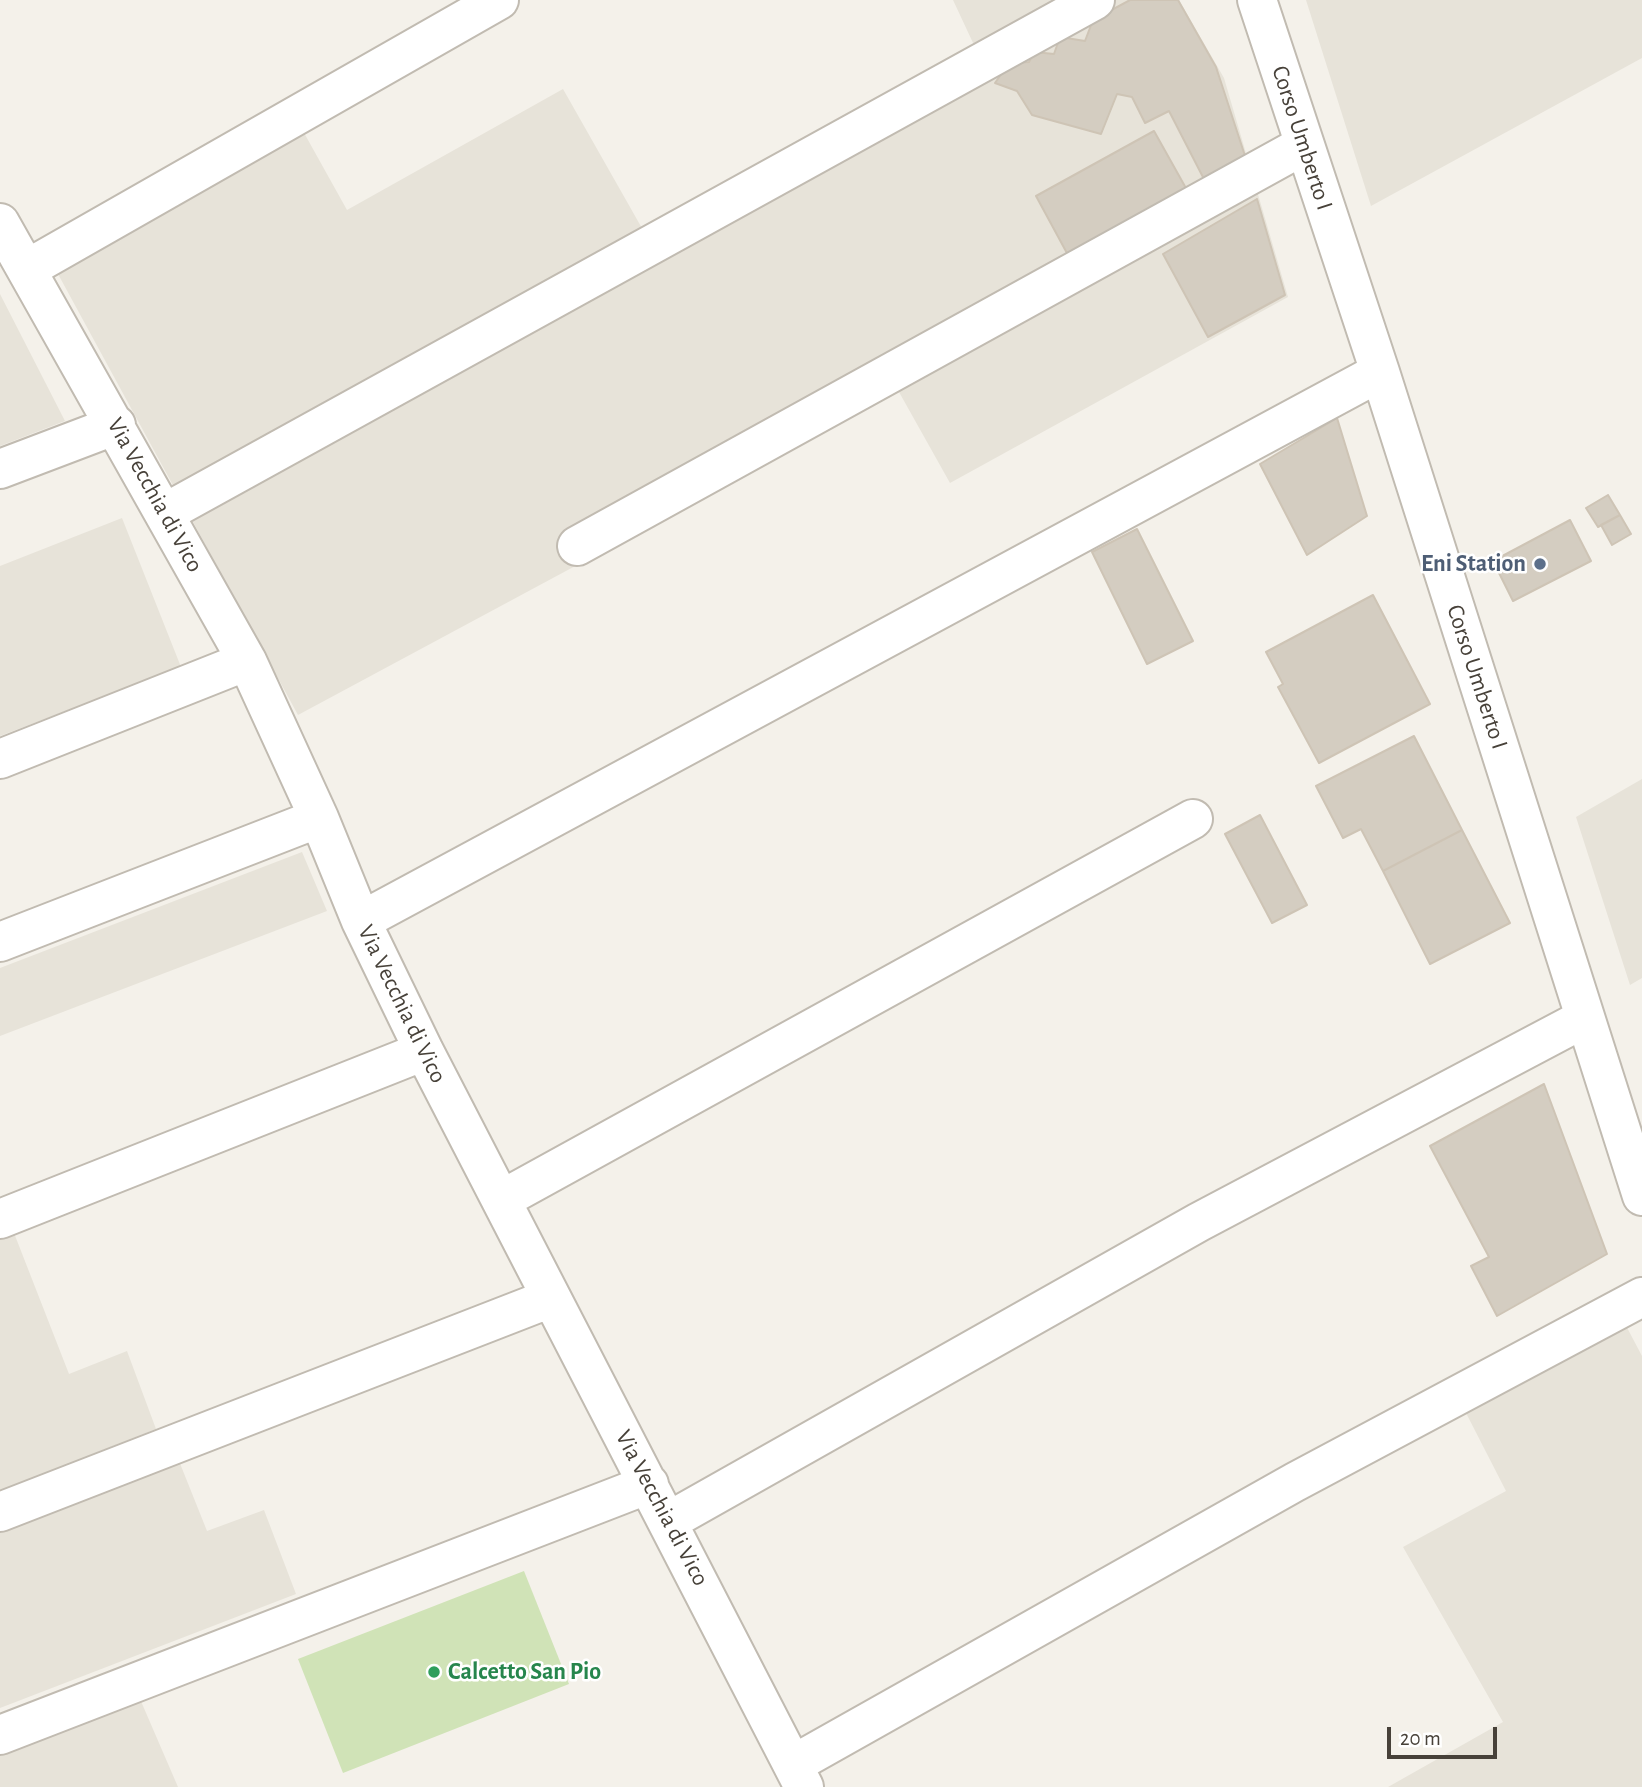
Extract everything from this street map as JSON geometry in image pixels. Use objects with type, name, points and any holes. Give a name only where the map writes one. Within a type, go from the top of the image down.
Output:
[{"type":"street","points":[[27,269],[499,0]]},
{"type":"street","points":[[164,513],[1095,0]]},
{"type":"street","name":"Corso Umberto I","points":[[1257,0],[1380,372],[1642,1196]]},
{"type":"street","points":[[577,546],[1304,145]]},
{"type":"street","name":"Via Vecchia di Vico","points":[[0,223],[247,661],[319,818],[361,920],[424,1051],[799,1776]]},
{"type":"street","points":[[361,920],[1380,372]]},
{"type":"street","points":[[0,469],[116,425]]},
{"type":"street","points":[[0,759],[247,661]]},
{"type":"street","points":[[0,942],[319,818]]},
{"type":"street","points":[[501,1200],[1193,819]]},
{"type":"street","points":[[669,1521],[1199,1222],[1585,1018]]},
{"type":"street","points":[[0,1219],[424,1051]]},
{"type":"street","points":[[799,1776],[1295,1482],[1642,1297]]},
{"type":"street","points":[[0,1512],[551,1298]]},
{"type":"street","points":[[0,1735],[649,1484]]},
{"type":"shaded area","points":[[953,0],[1179,0],[1224,78],[1288,297],[950,483],[899,392],[298,715],[58,274],[303,131],[347,210],[563,89],[643,230],[974,45]]},
{"type":"shaded area","points":[[1306,0],[1642,0],[1642,58],[1371,206]]},
{"type":"shaded area","points":[[0,294],[65,421],[0,446]]},
{"type":"shaded area","points":[[122,518],[181,667],[0,736],[0,566]]},
{"type":"shaded area","points":[[1642,779],[1642,978],[1630,985],[1576,817]]},
{"type":"shaded area","points":[[302,852],[327,911],[0,1036],[0,968]]},
{"type":"shaded area","points":[[14,1233],[69,1374],[127,1351],[156,1429],[0,1491],[0,1238]]},
{"type":"shaded area","points":[[1623,1320],[1642,1356],[1642,1787],[1388,1787],[1503,1722],[1403,1547],[1506,1491],[1465,1411]]},
{"type":"shaded area","points":[[179,1461],[207,1531],[264,1510],[296,1594],[0,1708],[0,1530]]},
{"type":"shaded area","points":[[140,1699],[178,1787],[0,1787],[0,1753]]},
{"type":"green space","name":"Calcetto San Pio","points":[[524,1571],[569,1684],[343,1773],[298,1659]]},
{"type":"building","points":[[1130,0],[1178,0],[1216,67],[1246,159],[1206,183],[1169,111],[1145,123],[1132,97],[1117,94],[1101,134],[1032,115],[1017,91],[995,83],[1009,63],[1029,62],[1034,52],[1054,54],[1060,37],[1085,41],[1093,20]]},
{"type":"building","points":[[1154,131],[1187,190],[1068,255],[1036,196]]},
{"type":"building","points":[[1257,199],[1285,295],[1208,337],[1163,254]]},
{"type":"building","points":[[1337,418],[1367,516],[1307,555],[1260,464]]},
{"type":"building","points":[[1608,495],[1620,515],[1598,527],[1586,508]]},
{"type":"building","points":[[1620,515],[1631,534],[1612,545],[1601,525]]},
{"type":"building","points":[[1570,520],[1591,561],[1513,601],[1493,561]]},
{"type":"building","points":[[1137,529],[1193,641],[1147,664],[1092,552]]},
{"type":"building","points":[[1373,595],[1430,704],[1319,763],[1278,687],[1283,684],[1266,652]]},
{"type":"building","points":[[1414,736],[1462,830],[1383,871],[1361,829],[1343,838],[1316,786]]},
{"type":"building","points":[[1260,815],[1307,905],[1272,923],[1225,834]]},
{"type":"building","points":[[1462,830],[1510,923],[1430,964],[1383,871]]},
{"type":"building","points":[[1544,1084],[1607,1254],[1497,1316],[1471,1266],[1489,1257],[1430,1146]]},
{"type":"place","name":"Eni Station","points":[[1540,564]]},
{"type":"place","name":"Calcetto San Pio","points":[[434,1672]]}]
